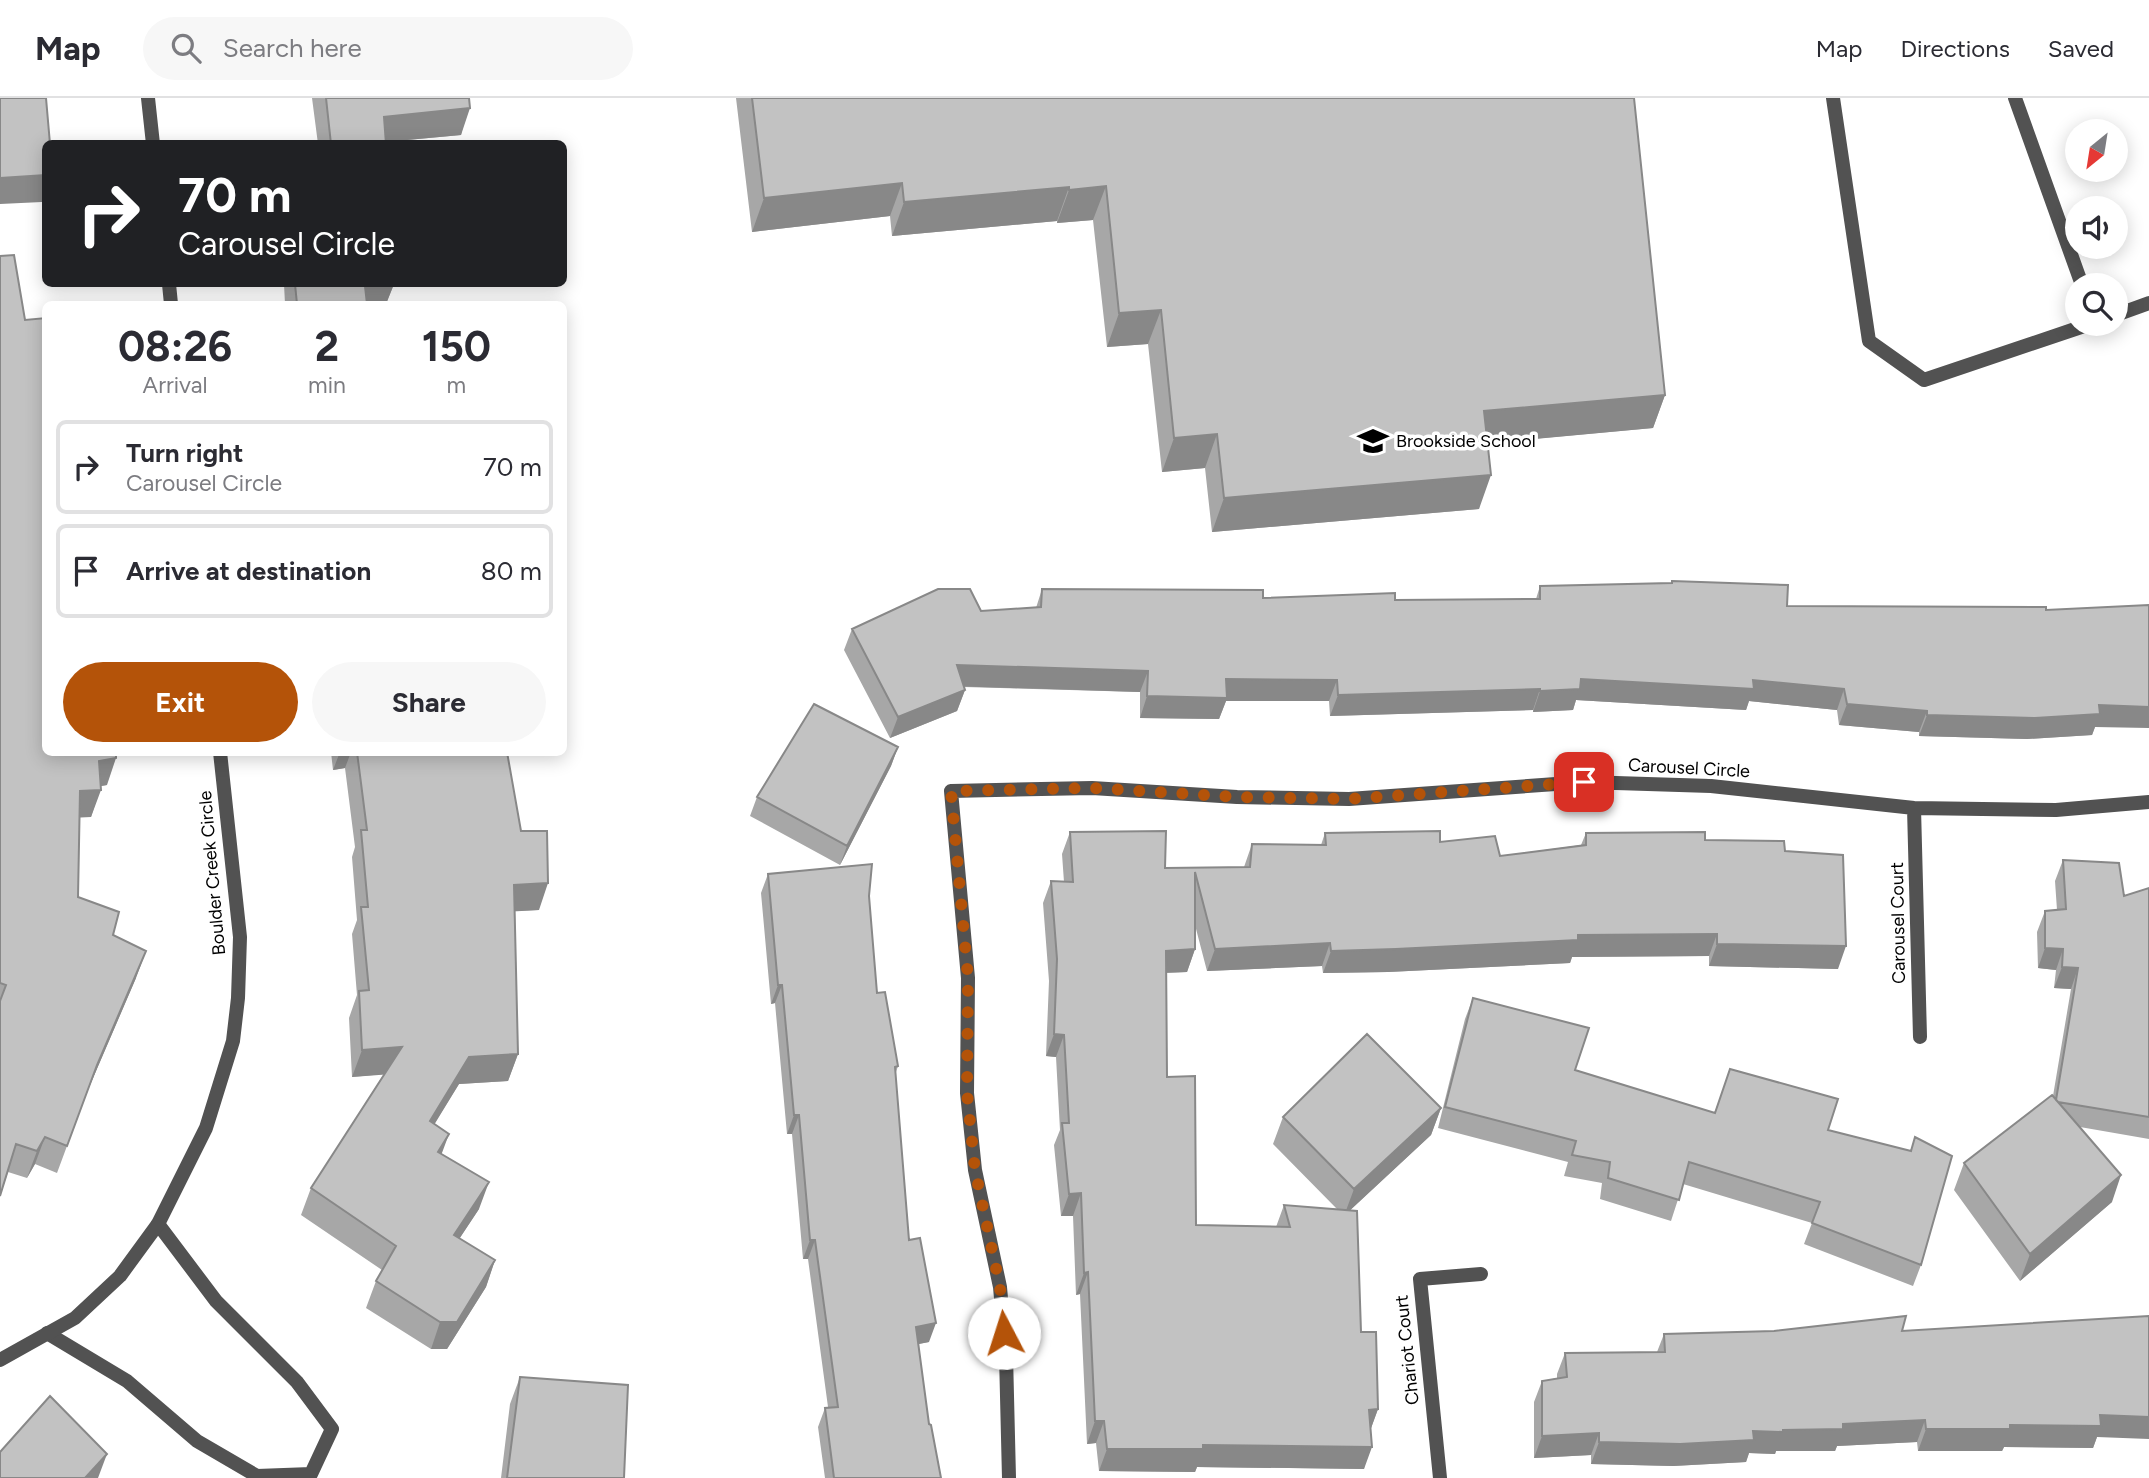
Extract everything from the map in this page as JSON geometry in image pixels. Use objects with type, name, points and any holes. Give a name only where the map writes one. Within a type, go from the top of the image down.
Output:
[{"type":"street","points":[[148,98],[153,140]]},
{"type":"street","points":[[1833,98],[1869,341],[1924,380],[2065,332]]},
{"type":"street","points":[[2015,98],[2078,273]]},
{"type":"street","points":[[2128,311],[2149,303]]},
{"type":"street","name":"Boulder Creek Circle","points":[[0,1360],[75,1318],[120,1276],[158,1224],[206,1128],[233,1041],[238,998],[240,937],[220,756]]},
{"type":"street","name":"Carousel Circle","points":[[1009,1478],[1006,1355],[1000,1287],[975,1170],[967,1093],[968,978],[951,791],[1092,788],[1237,797],[1349,799],[1584,782],[1711,786],[1914,808],[2056,810],[2149,802]]},
{"type":"street","name":"Carousel Court","points":[[1914,808],[1920,1037]]},
{"type":"street","points":[[47,1333],[127,1381],[197,1441],[257,1476],[311,1474],[332,1429],[297,1382],[216,1301],[158,1224]]},
{"type":"street","name":"Chariot Court","points":[[1440,1478],[1420,1279],[1481,1274]]},
{"type":"building","points":[[0,98],[46,98],[50,140],[42,140],[42,175],[0,178]]},
{"type":"building","points":[[326,98],[469,98],[470,108],[384,117],[386,140],[331,140]]},
{"type":"building","points":[[752,98],[1634,98],[1665,395],[1484,411],[1491,475],[1224,498],[1217,434],[1174,438],[1161,310],[1119,313],[1106,186],[904,202],[902,183],[764,198]]},
{"type":"building","points":[[14,255],[25,320],[42,318],[42,756],[116,756],[99,761],[101,790],[80,791],[78,897],[119,912],[113,935],[146,951],[97,1065],[67,1146],[45,1137],[37,1151],[16,1144],[0,1196],[0,1001],[6,985],[0,983],[0,256]]},
{"type":"building","points":[[295,287],[365,287],[367,301],[297,301]]},
{"type":"building","points":[[1672,581],[1788,585],[1787,606],[2046,607],[2046,610],[2149,605],[2149,707],[2099,705],[2100,714],[2035,718],[1927,715],[1927,711],[1847,704],[1844,689],[1753,680],[1754,689],[1581,679],[1580,689],[1338,695],[1337,680],[1226,679],[1227,698],[1147,696],[1148,671],[957,665],[965,690],[898,717],[852,629],[938,589],[970,589],[981,611],[1041,607],[1042,589],[1263,590],[1263,598],[1395,593],[1395,600],[1540,599],[1540,586]]},
{"type":"building","points":[[814,704],[898,747],[847,846],[757,797]]},
{"type":"building","points":[[358,756],[508,756],[521,831],[547,831],[548,883],[514,885],[518,1054],[469,1057],[430,1121],[449,1134],[438,1152],[489,1182],[454,1235],[495,1260],[457,1322],[440,1322],[376,1281],[396,1246],[311,1188],[402,1047],[362,1050],[359,991],[369,990],[361,907],[368,907],[361,830],[367,830]]},
{"type":"building","points":[[1166,831],[1165,868],[1250,867],[1252,844],[1326,845],[1325,833],[1440,831],[1440,842],[1495,836],[1500,856],[1586,845],[1586,833],[1705,832],[1705,840],[1784,841],[1785,851],[1843,855],[1846,946],[1717,944],[1717,934],[1578,935],[1578,940],[1331,951],[1330,943],[1215,949],[1195,872],[1195,949],[1166,951],[1167,1077],[1195,1076],[1196,1225],[1290,1227],[1284,1205],[1357,1211],[1361,1332],[1376,1332],[1378,1409],[1369,1410],[1372,1447],[1203,1445],[1203,1449],[1107,1449],[1104,1421],[1095,1421],[1088,1272],[1084,1273],[1081,1193],[1069,1194],[1062,1123],[1069,1123],[1064,1035],[1054,1034],[1057,959],[1051,881],[1073,882],[1070,832]]},
{"type":"building","points":[[2063,860],[2119,863],[2124,896],[2149,888],[2149,1117],[2056,1100],[2078,968],[2062,967],[2063,949],[2045,948],[2045,911],[2066,909]]},
{"type":"building","points":[[872,864],[869,896],[877,993],[885,992],[898,1066],[895,1067],[909,1240],[920,1238],[936,1323],[916,1327],[929,1424],[941,1478],[834,1478],[825,1408],[838,1407],[815,1240],[810,1240],[799,1115],[794,1115],[768,874]]},
{"type":"building","points":[[1473,998],[1589,1028],[1575,1070],[1715,1113],[1730,1069],[1838,1099],[1828,1130],[1911,1151],[1915,1137],[1952,1156],[1921,1265],[1812,1223],[1820,1202],[1689,1162],[1679,1200],[1608,1178],[1610,1162],[1572,1155],[1576,1141],[1445,1107]]},
{"type":"building","points":[[1367,1034],[1441,1108],[1354,1189],[1283,1117]]},
{"type":"building","points":[[2052,1095],[2121,1175],[2030,1254],[1964,1163]]},
{"type":"building","points":[[1906,1316],[1902,1331],[2149,1316],[2149,1417],[2100,1415],[2101,1426],[2010,1425],[2010,1429],[1926,1429],[1925,1420],[1843,1424],[1843,1429],[1753,1431],[1754,1440],[1680,1444],[1599,1442],[1599,1433],[1542,1436],[1542,1381],[1567,1377],[1565,1353],[1665,1352],[1664,1334],[1774,1331]]},
{"type":"building","points":[[520,1377],[628,1385],[624,1478],[507,1478]]},
{"type":"building","points":[[50,1396],[107,1454],[85,1478],[0,1478],[0,1452]]},
{"type":"place","name":"Brookside School","points":[[1373,441]]},
{"type":"route","points":[[1004,1333],[1000,1287],[975,1170],[967,1093],[968,978],[951,791],[1092,788],[1237,797],[1349,799],[1584,782]]}]
